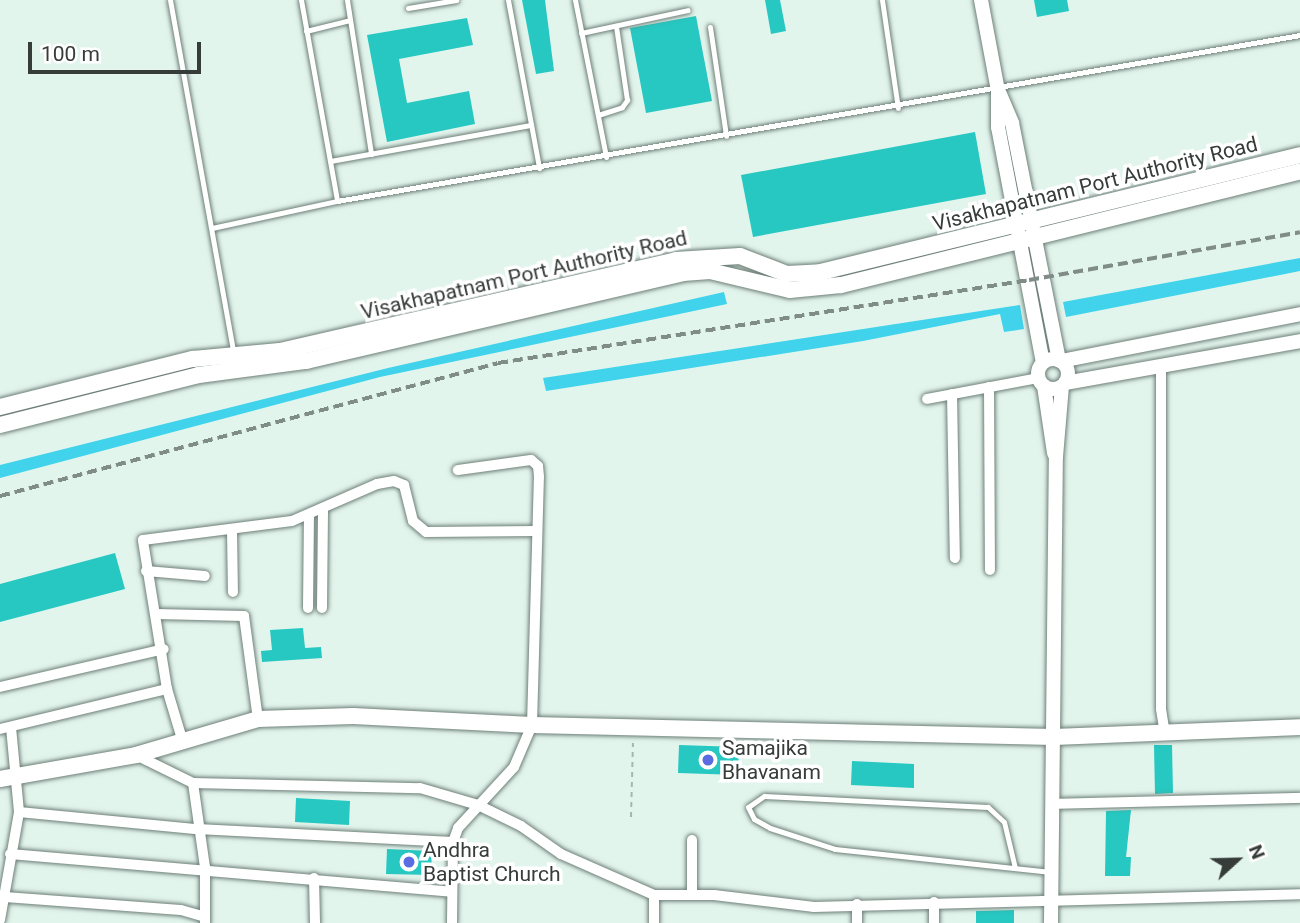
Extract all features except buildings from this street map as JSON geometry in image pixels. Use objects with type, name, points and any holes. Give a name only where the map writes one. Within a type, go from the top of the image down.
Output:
[{"type":"main road","name":"Visakhapatnam Port Authority Road","points":[[0,407],[184,361],[306,361],[684,273],[710,271],[781,288],[821,289],[1300,155]]},
{"type":"main road","name":"Visakhapatnam Port Authority Road","points":[[1027,231],[1300,171]]},
{"type":"main road","name":"Visakhapatnam Port Authority Road","points":[[0,425],[236,363]]},
{"type":"main road","points":[[0,779],[18,778],[136,755],[182,739],[258,719],[353,716],[532,725],[1054,737],[1300,726]]},
{"type":"street","points":[[981,0],[998,91],[998,127],[1060,361],[1068,373],[1064,385],[1056,457],[1051,923]]},
{"type":"street","points":[[1027,231],[1043,362],[1041,382],[1056,457]]},
{"type":"street","points":[[1043,362],[1060,361],[1300,314]]},
{"type":"street","points":[[927,399],[989,387],[1041,382],[1064,385],[1300,341]]},
{"type":"street","points":[[1161,367],[1161,709],[1165,734]]},
{"type":"street","points":[[989,387],[990,570]]},
{"type":"street","points":[[952,394],[954,558]]},
{"type":"street","points":[[452,923],[453,842],[458,828],[514,767],[532,725],[536,531],[536,462],[458,470]]},
{"type":"street","points":[[182,739],[167,689],[164,649],[146,571],[143,540],[232,531],[309,516],[377,484],[394,481],[404,485],[412,521],[419,529],[536,531]]},
{"type":"street","points":[[322,608],[323,511]]},
{"type":"street","points":[[308,608],[309,516]]},
{"type":"street","points":[[232,531],[233,592]]},
{"type":"street","points":[[146,571],[205,576]]},
{"type":"street","points":[[156,614],[244,616],[258,719]]},
{"type":"street","points":[[0,687],[164,649]]},
{"type":"street","points":[[0,920],[19,811],[18,778],[6,728],[167,689]]},
{"type":"street","points":[[136,755],[192,783],[421,788],[478,804],[521,826],[561,853],[654,895],[692,895],[814,907],[1300,894]]},
{"type":"street","points":[[5,897],[181,910],[205,920],[205,867],[192,783]]},
{"type":"street","points":[[1053,804],[1300,797]]},
{"type":"street","points":[[19,811],[197,829],[453,842]]},
{"type":"street","points":[[692,840],[692,895]]},
{"type":"street","points":[[10,854],[205,867],[451,892]]},
{"type":"street","points":[[314,878],[315,923]]},
{"type":"street","points":[[654,895],[654,923]]},
{"type":"street","points":[[934,902],[934,923]]},
{"type":"street","points":[[857,923],[858,904]]},
{"type":"lane","points":[[170,0],[236,363]]},
{"type":"lane","points":[[301,0],[337,201]]},
{"type":"lane","points":[[347,0],[371,154]]},
{"type":"lane","points":[[408,8],[456,0]]},
{"type":"lane","points":[[508,0],[539,168]]},
{"type":"lane","points":[[575,0],[606,156]]},
{"type":"lane","points":[[882,0],[898,108]]},
{"type":"lane","points":[[582,33],[688,10]]},
{"type":"lane","points":[[306,30],[350,20]]},
{"type":"lane","points":[[598,115],[622,107],[627,100],[616,26]]},
{"type":"lane","points":[[709,27],[726,136]]},
{"type":"lane","points":[[212,228],[337,201],[998,91],[1300,36]]},
{"type":"lane","points":[[330,161],[531,125]]},
{"type":"lane","points":[[1015,868],[1004,821],[988,807],[764,796],[748,807],[754,819],[770,828],[835,849],[1052,873]]},
{"type":"path","points":[[631,817],[634,727]]},
{"type":"water","points":[[1300,258],[1300,271],[1066,317],[1063,302]]},
{"type":"water","points":[[724,292],[727,304],[380,377],[0,478],[0,465],[388,368]]},
{"type":"water","points":[[1020,305],[1024,329],[1004,332],[1000,314],[863,341],[546,391],[543,378]]},
{"type":"railway","points":[[0,496],[498,363],[1029,280],[1300,232]]},
{"type":"place","name":"Samajika Bhavanam","points":[[708,760]]},
{"type":"place","name":"Andhra Baptist Church","points":[[409,862]]}]
